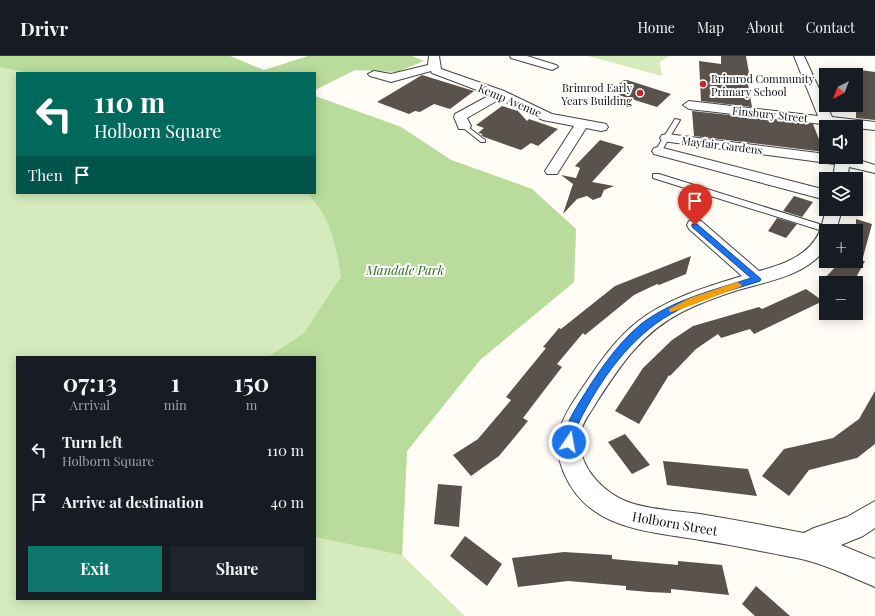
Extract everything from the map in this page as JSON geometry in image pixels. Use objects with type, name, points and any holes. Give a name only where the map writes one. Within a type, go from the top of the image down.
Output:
[{"type":"street","points":[[516,56],[552,67]]},
{"type":"street","points":[[799,56],[815,97],[827,120]]},
{"type":"street","points":[[374,74],[391,78],[434,61]]},
{"type":"street","name":"Kemp Avenue","points":[[434,61],[436,71],[500,94],[548,117],[601,127]]},
{"type":"street","points":[[464,126],[460,117],[500,94]]},
{"type":"street","name":"Finsbury Street","points":[[689,105],[819,123]]},
{"type":"street","points":[[552,171],[559,159],[576,137],[581,124]]},
{"type":"street","name":"Finsbury Street","points":[[863,125],[875,126]]},
{"type":"street","name":"Mayfair Gardens","points":[[666,138],[819,156]]},
{"type":"street","name":"Mayfair Gardens","points":[[659,151],[819,193]]},
{"type":"street","name":"Mayfair Gardens","points":[[857,164],[875,170]]},
{"type":"street","points":[[695,225],[757,279]]},
{"type":"street","name":"Holborn Street","points":[[819,246],[810,256],[798,264],[785,270],[693,300],[668,311],[645,327],[623,348],[592,391],[573,423],[570,432],[568,452],[578,478],[592,493],[626,514],[653,521],[698,527],[814,549],[875,573]]},
{"type":"street","points":[[814,549],[814,541],[854,527],[875,513]]},
{"type":"lane","points":[[666,138],[677,120]]},
{"type":"lane","points":[[464,126],[483,141]]},
{"type":"lane","name":"Mayfair Gardens","points":[[659,151],[666,138]]},
{"type":"lane","points":[[656,176],[819,229]]},
{"type":"green space","name":"Mandale Park","points":[[0,56],[230,56],[264,72],[16,72],[16,194],[316,194],[316,96],[401,127],[451,160],[532,189],[576,229],[574,282],[480,360],[407,451],[402,555],[465,616],[0,616]]},
{"type":"green space","points":[[0,56],[230,56],[264,70],[308,56],[412,56],[424,61],[397,72],[355,70],[316,90],[316,72],[24,72],[0,67]]},
{"type":"green space","points":[[588,56],[669,56],[660,62],[662,76]]},
{"type":"green space","points":[[316,96],[401,127],[451,160],[532,189],[576,229],[574,282],[480,360],[407,451],[402,555],[316,537],[316,356],[270,356],[304,333],[341,277],[331,232],[321,210],[307,194],[316,194]]},
{"type":"building","points":[[721,56],[746,56],[751,84],[748,84],[752,107],[701,101],[699,61],[721,64]]},
{"type":"building","points":[[863,70],[875,72],[875,120],[856,118],[856,112],[863,112]]},
{"type":"building","points":[[422,75],[474,91],[450,109],[434,104],[420,112],[415,111],[409,114],[377,102]]},
{"type":"building","name":"Brimrod Early Years Building","points":[[624,80],[671,94],[657,107],[609,92]]},
{"type":"building","points":[[502,106],[518,111],[527,121],[529,119],[558,129],[538,146],[531,143],[521,150],[484,137],[481,135],[483,134],[478,133],[484,128],[476,125]]},
{"type":"building","points":[[692,111],[813,124],[819,139],[819,151],[694,136]]},
{"type":"building","points":[[600,140],[624,147],[592,182],[614,186],[604,190],[601,197],[593,200],[587,196],[577,199],[563,214],[573,184],[561,175],[576,178],[580,168],[575,166]]},
{"type":"building","points":[[794,196],[813,202],[802,217],[783,211]]},
{"type":"building","points":[[777,218],[797,224],[786,238],[768,231]]},
{"type":"building","points":[[856,219],[872,224],[863,257],[863,224],[856,224]]},
{"type":"building","points":[[691,256],[686,274],[659,285],[657,284],[634,295],[585,335],[583,333],[557,364],[562,367],[523,418],[528,421],[499,456],[471,476],[453,455],[478,439],[511,400],[506,397],[546,348],[543,347],[559,328],[561,329],[615,286]]},
{"type":"building","points":[[834,268],[861,268],[857,276],[827,276]]},
{"type":"building","points":[[806,289],[819,298],[819,303],[754,334],[750,329],[721,338],[718,334],[696,349],[670,376],[669,375],[639,424],[615,411],[643,368],[672,340],[693,326],[759,307],[762,309]]},
{"type":"building","points":[[875,391],[875,444],[857,458],[809,470],[789,496],[762,476],[784,449],[833,438],[859,419]]},
{"type":"building","points":[[625,434],[650,465],[632,474],[608,442]]},
{"type":"building","points":[[663,461],[748,469],[757,496],[667,485]]},
{"type":"building","points":[[438,484],[462,486],[459,527],[434,524]]},
{"type":"building","points":[[465,536],[502,564],[487,586],[450,556]]},
{"type":"building","points":[[564,552],[612,555],[612,559],[678,565],[678,561],[722,565],[729,595],[671,589],[671,593],[626,590],[626,586],[568,581],[518,587],[512,558]]},
{"type":"building","points":[[756,586],[790,616],[755,616],[742,604]]},
{"type":"slow traffic","points":[[673,309],[693,300],[737,285]]},
{"type":"place","name":"Brimrod Community Primary School","points":[[703,84]]},
{"type":"place","name":"Brimrod Early Years Building","points":[[640,93]]},
{"type":"route","points":[[569,442],[573,423],[592,391],[623,348],[645,327],[668,311],[693,300],[757,279],[695,225]]}]
